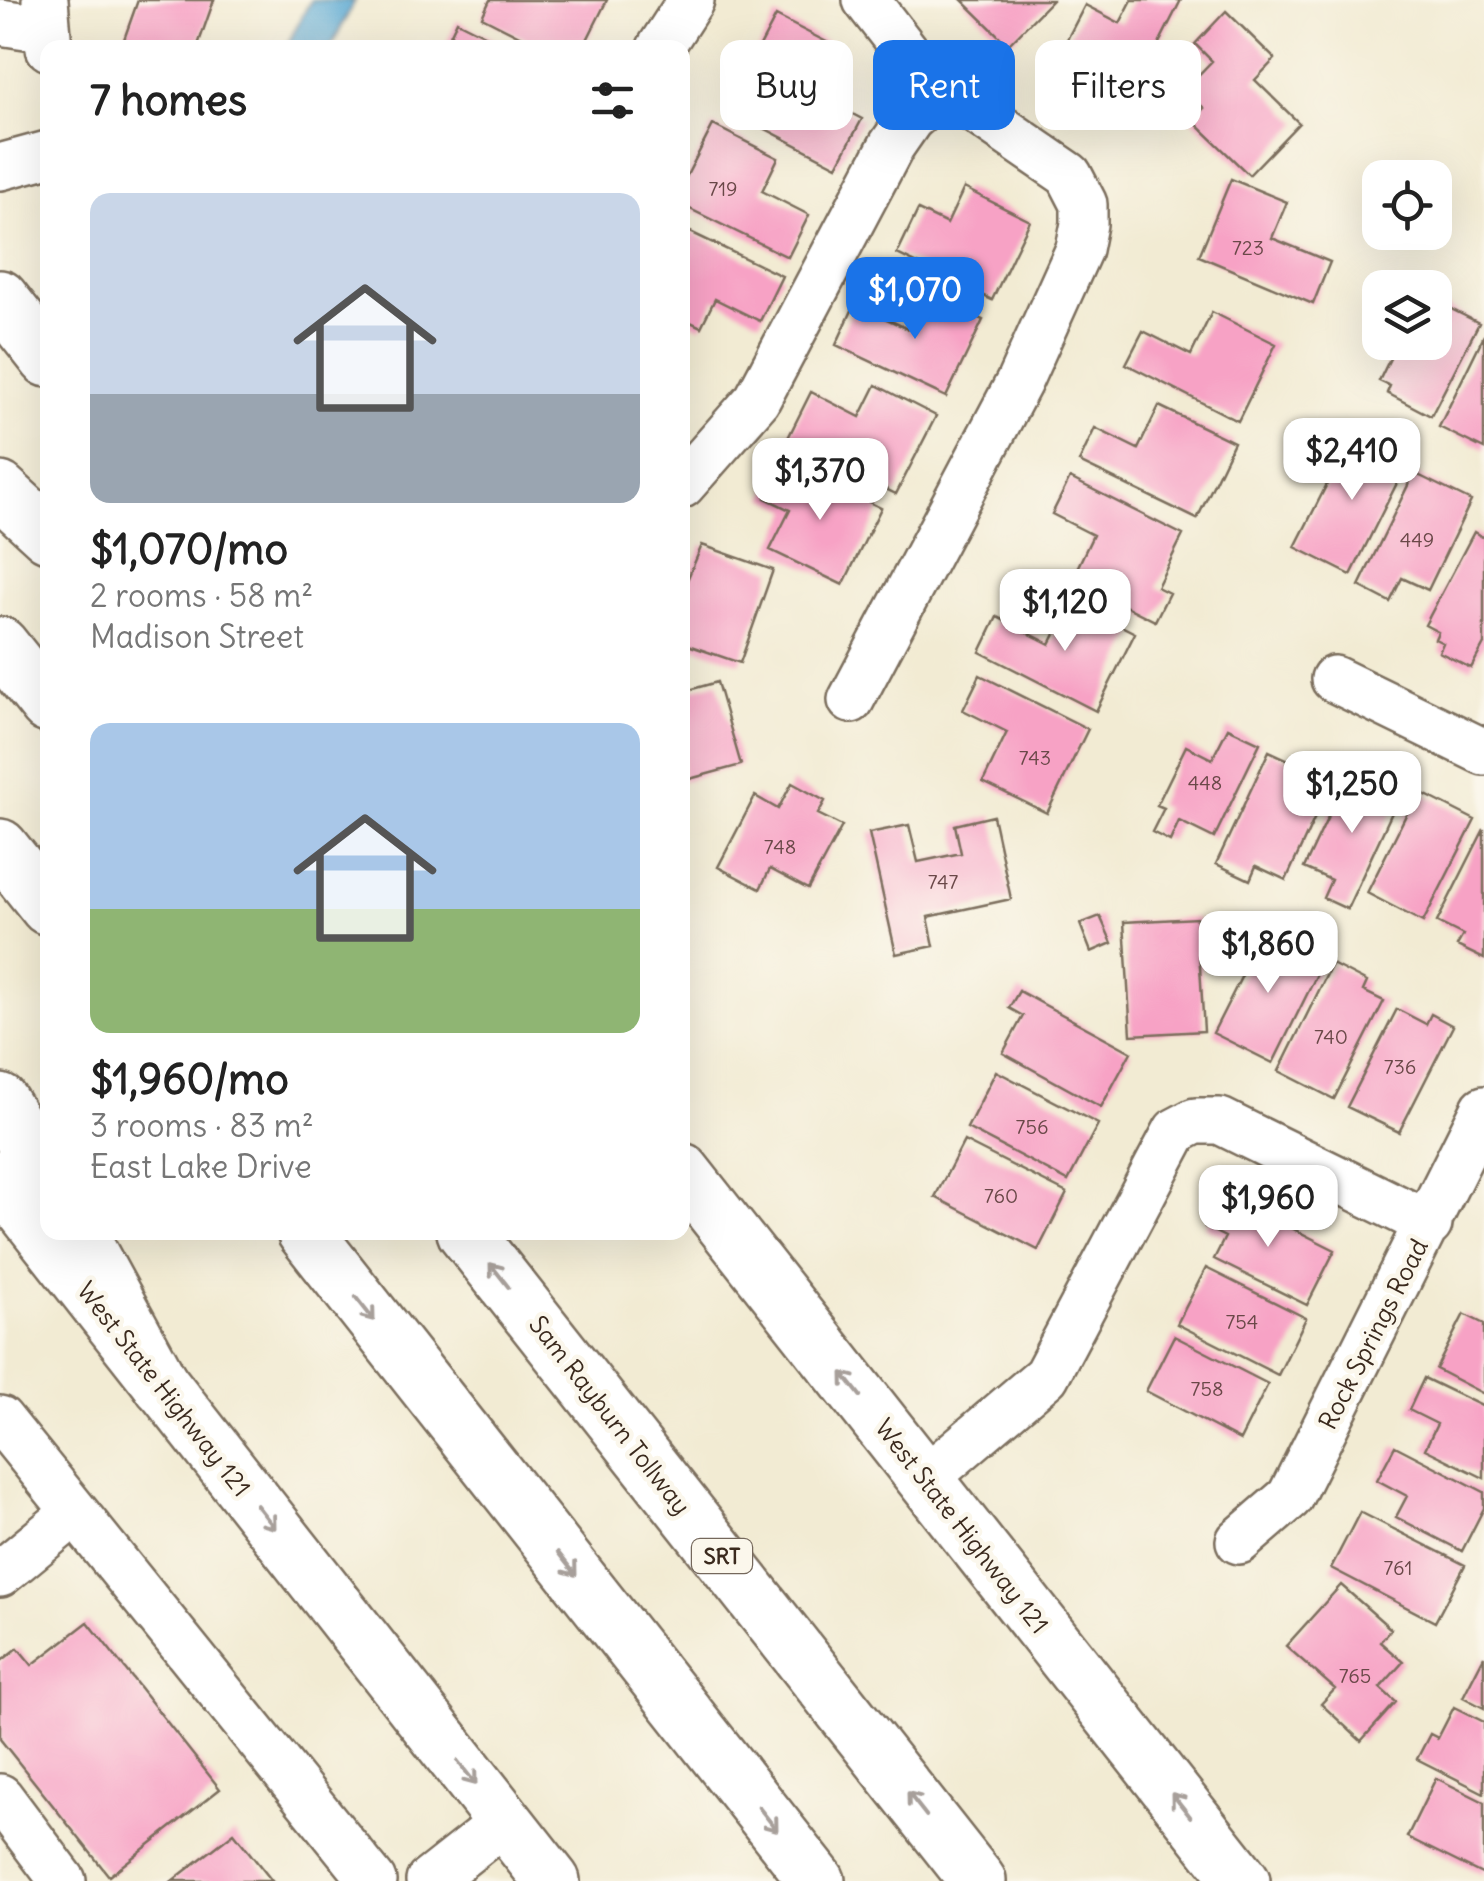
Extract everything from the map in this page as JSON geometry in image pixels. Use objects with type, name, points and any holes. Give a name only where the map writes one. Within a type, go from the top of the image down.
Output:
[{"type":"main road","points":[[0,298],[40,349]]},
{"type":"main road","points":[[0,490],[40,527]]},
{"type":"main road","points":[[0,646],[40,695]]},
{"type":"main road","points":[[0,847],[40,897]]},
{"type":"main road","points":[[0,1102],[40,1166]]},
{"type":"main road","name":"West State Highway 121","points":[[0,1179],[40,1230]]},
{"type":"main road","name":"West State Highway 121","points":[[690,1181],[1242,1881]]},
{"type":"main road","name":"West State Highway 121","points":[[48,1240],[552,1881]]},
{"type":"main road","points":[[82,1240],[162,1386]]},
{"type":"main road","points":[[311,1240],[817,1881]]},
{"type":"main road","name":"Sam Rayburn Tollway","points":[[472,1240],[978,1881]]},
{"type":"street","points":[[665,40],[691,0]]},
{"type":"street","points":[[866,0],[897,40]]},
{"type":"street","points":[[0,22],[46,26]]},
{"type":"street","points":[[690,477],[757,400],[903,130]]},
{"type":"street","points":[[851,700],[1019,382],[1079,249],[1084,204],[1069,175],[1005,130]]},
{"type":"street","points":[[0,167],[40,156]]},
{"type":"street","points":[[1334,679],[1484,752]]},
{"type":"street","name":"Rock Springs Road","points":[[1238,1541],[1290,1497],[1484,1109]]},
{"type":"street","points":[[926,1479],[1046,1376],[1176,1131],[1195,1121],[1220,1120],[1429,1224]]},
{"type":"street","points":[[0,1419],[73,1514],[374,1881]]},
{"type":"street","points":[[0,1574],[73,1514]]},
{"type":"street","points":[[0,1798],[64,1881]]},
{"type":"street","points":[[429,1881],[505,1821]]},
{"type":"water","points":[[311,0],[355,0],[335,40],[290,40]]},
{"type":"building","points":[[138,0],[214,0],[200,40],[124,40]]},
{"type":"building","points":[[490,0],[607,0],[587,40],[527,40],[482,17]]},
{"type":"building","points":[[962,0],[1052,0],[1013,40],[1003,40]]},
{"type":"building","points":[[1132,0],[1181,0],[1161,40],[1067,40],[1085,5],[1120,23]]},
{"type":"building","points":[[1226,11],[1275,59],[1255,80],[1299,123],[1249,175],[1201,129],[1204,108],[1201,72],[1212,61],[1201,50],[1199,40]]},
{"type":"building","points":[[776,16],[823,40],[763,40]]},
{"type":"building","points":[[457,21],[495,40],[448,40]]},
{"type":"building","points":[[853,114],[862,119],[837,166],[768,130],[853,130]]},
{"type":"building","points":[[713,125],[778,158],[762,191],[809,215],[788,257],[690,209],[690,170]]},
{"type":"building","points":[[1231,179],[1287,202],[1272,238],[1330,262],[1313,304],[1199,256]]},
{"type":"building","points":[[964,188],[1030,221],[992,300],[897,254],[918,210],[947,224]]},
{"type":"building","points":[[690,232],[782,276],[760,321],[715,299],[701,327],[690,322]]},
{"type":"building","points":[[925,293],[983,320],[946,397],[836,345],[855,304],[908,329]]},
{"type":"building","points":[[1452,310],[1479,323],[1431,416],[1387,393],[1390,386],[1379,381],[1389,360],[1452,360]]},
{"type":"building","points":[[1212,312],[1276,344],[1238,421],[1126,364],[1143,331],[1191,355]]},
{"type":"building","points":[[1484,335],[1484,449],[1439,427]]},
{"type":"building","points":[[876,385],[936,416],[896,494],[787,440],[811,392],[860,417]]},
{"type":"building","points":[[1159,406],[1234,442],[1197,519],[1079,462],[1095,428],[1138,449]]},
{"type":"building","points":[[1354,431],[1409,459],[1351,575],[1295,547]]},
{"type":"building","points":[[783,460],[881,508],[843,585],[770,550],[790,510],[765,498]]},
{"type":"building","points":[[1414,473],[1471,501],[1428,590],[1402,578],[1390,602],[1359,586]]},
{"type":"building","points":[[1070,478],[1183,535],[1157,587],[1169,593],[1155,621],[1072,579],[1093,535],[1052,514]]},
{"type":"building","points":[[1474,532],[1484,538],[1484,644],[1471,668],[1439,652],[1443,643],[1435,639],[1438,632],[1425,625]]},
{"type":"building","points":[[702,545],[773,570],[740,663],[690,646],[690,573]]},
{"type":"building","points":[[1072,601],[1135,633],[1096,711],[980,652],[997,617],[1050,644]]},
{"type":"building","points":[[980,675],[1088,729],[1047,813],[983,782],[1007,732],[963,710]]},
{"type":"building","points":[[717,682],[741,765],[690,779],[690,690]]},
{"type":"building","points":[[1228,728],[1260,743],[1214,838],[1179,821],[1170,841],[1152,832],[1164,808],[1157,805],[1186,746],[1212,759]]},
{"type":"building","points":[[1269,751],[1332,780],[1286,880],[1256,866],[1250,880],[1216,864]]},
{"type":"building","points":[[1350,770],[1401,793],[1347,909],[1323,898],[1331,880],[1304,868]]},
{"type":"building","points":[[792,783],[825,801],[818,814],[842,826],[808,889],[770,869],[760,889],[718,867],[755,796],[778,809]]},
{"type":"building","points":[[1418,791],[1475,820],[1423,922],[1367,893]]},
{"type":"building","points":[[993,816],[1011,899],[928,917],[934,946],[896,954],[869,833],[909,825],[918,862],[961,853],[955,825]]},
{"type":"building","points":[[1484,829],[1484,959],[1457,946],[1463,935],[1437,922]]},
{"type":"building","points":[[1100,916],[1112,943],[1091,952],[1080,924]]},
{"type":"building","points":[[1197,918],[1204,1031],[1131,1035],[1124,922]]},
{"type":"building","points":[[1267,926],[1297,941],[1292,949],[1322,964],[1273,1063],[1213,1033]]},
{"type":"building","points":[[1332,964],[1367,982],[1363,991],[1384,1001],[1334,1099],[1279,1071]]},
{"type":"building","points":[[1019,991],[1131,1052],[1101,1107],[1003,1053],[1023,1016],[1009,1008]]},
{"type":"building","points":[[1397,1009],[1426,1024],[1431,1014],[1453,1026],[1399,1132],[1347,1107]]},
{"type":"building","points":[[996,1071],[1098,1124],[1068,1181],[967,1128]]},
{"type":"building","points":[[964,1141],[1067,1193],[1038,1250],[935,1197]]},
{"type":"building","points":[[1222,1193],[1335,1250],[1307,1305],[1214,1259],[1225,1237],[1205,1227]]},
{"type":"building","points":[[1206,1268],[1306,1318],[1278,1375],[1177,1324]]},
{"type":"building","points":[[1464,1314],[1484,1324],[1484,1394],[1436,1369]]},
{"type":"building","points":[[1174,1336],[1268,1384],[1240,1440],[1146,1391]]},
{"type":"building","points":[[1424,1378],[1484,1407],[1484,1478],[1425,1449],[1437,1424],[1409,1410]]},
{"type":"building","points":[[1395,1446],[1484,1492],[1484,1508],[1462,1551],[1396,1517],[1407,1496],[1377,1480]]},
{"type":"building","points":[[1360,1512],[1465,1565],[1435,1622],[1331,1568]]},
{"type":"building","points":[[1341,1585],[1391,1629],[1380,1642],[1403,1662],[1380,1688],[1396,1702],[1361,1741],[1321,1704],[1335,1689],[1286,1646]]},
{"type":"building","points":[[88,1622],[220,1789],[109,1876],[0,1739],[0,1662],[18,1648],[32,1665]]},
{"type":"building","points":[[1484,1656],[1484,1708],[1463,1697]]},
{"type":"building","points":[[1454,1707],[1484,1722],[1484,1793],[1417,1759],[1430,1734],[1438,1738]]},
{"type":"building","points":[[1436,1778],[1484,1802],[1484,1875],[1407,1837]]},
{"type":"building","points":[[234,1833],[272,1881],[172,1881]]}]
